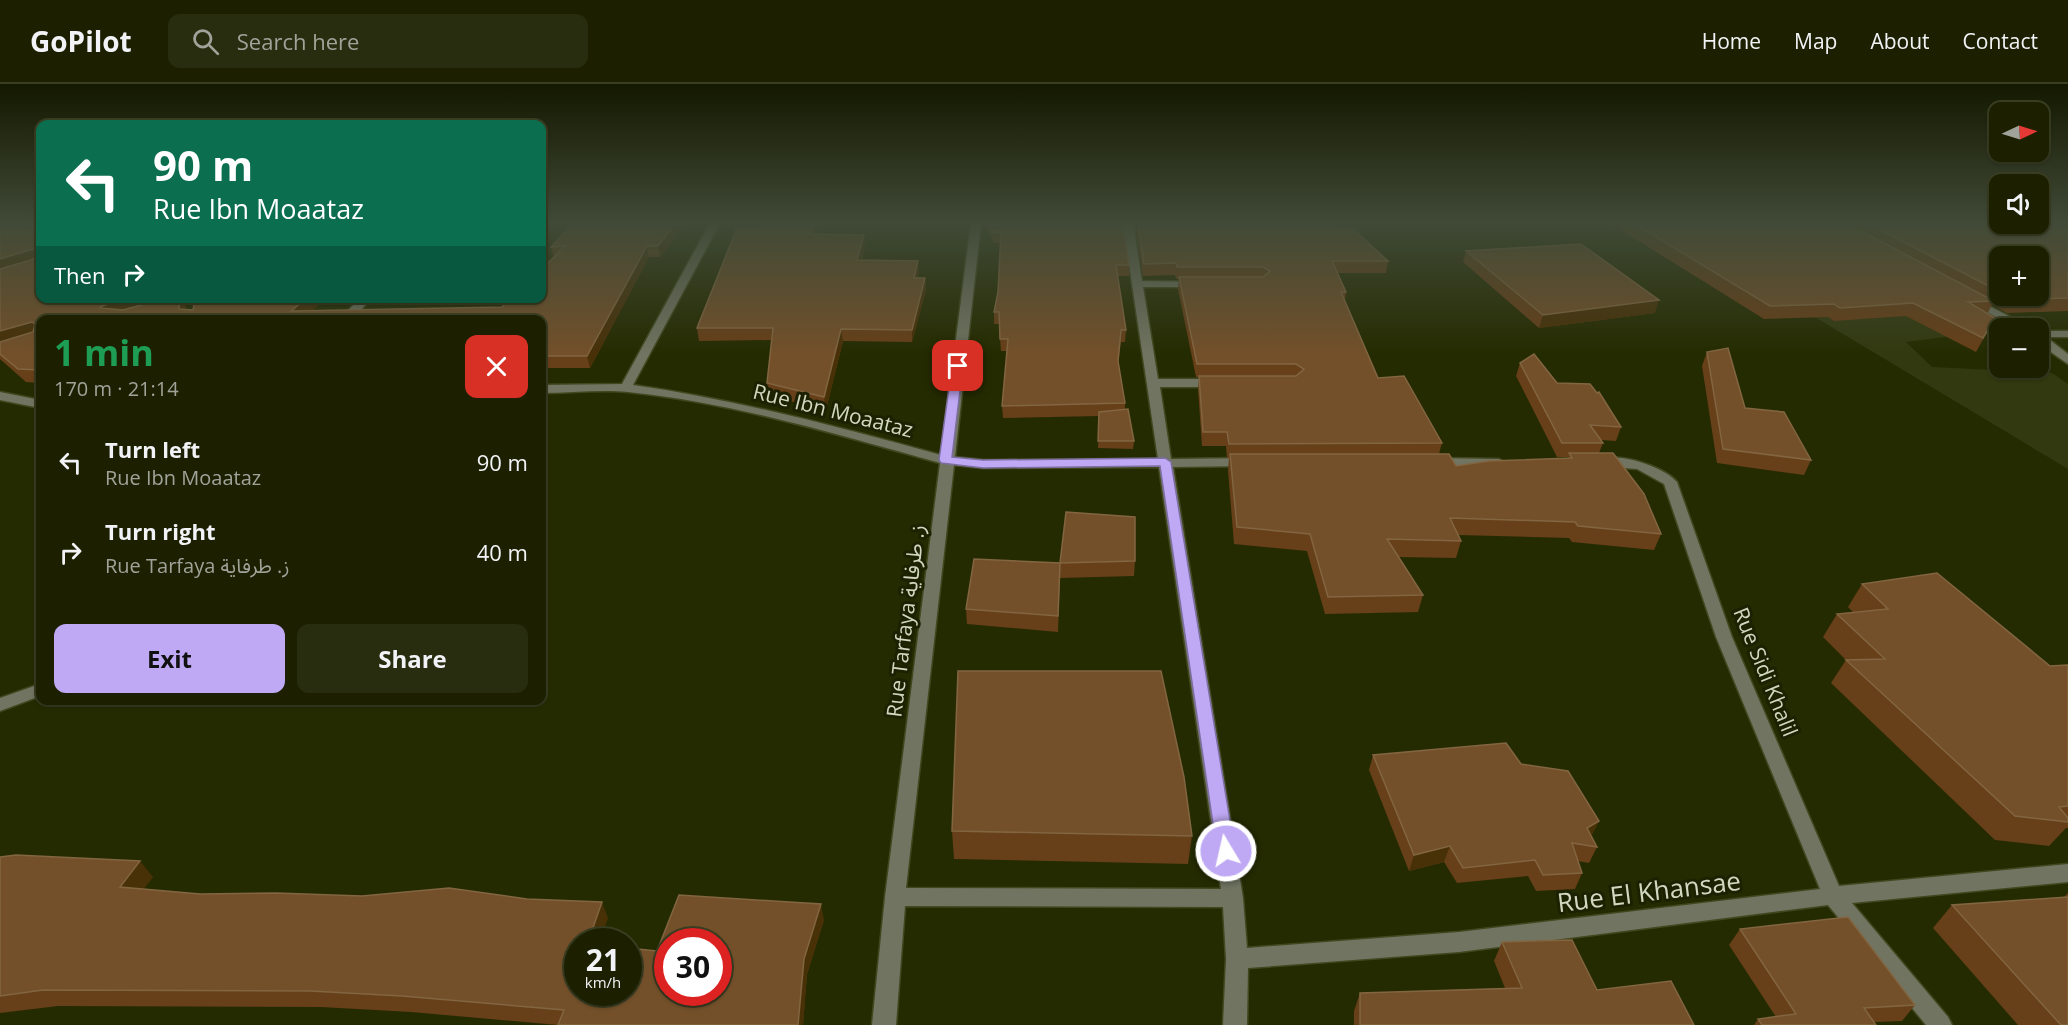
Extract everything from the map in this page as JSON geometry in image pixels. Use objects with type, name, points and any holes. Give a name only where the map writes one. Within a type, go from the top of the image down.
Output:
[{"type":"street","points":[[626,388],[691,267]]},
{"type":"street","name":"Rue Tarfaya ز. طرفاية","points":[[884,1025],[895,897],[945,460],[970,267]]},
{"type":"street","points":[[1134,267],[1233,898],[1237,959],[1235,1025]]},
{"type":"street","points":[[1137,284],[1205,284]]},
{"type":"street","points":[[1961,294],[2005,318]]},
{"type":"street","points":[[154,309],[189,303]]},
{"type":"street","points":[[349,315],[362,303]]},
{"type":"street","points":[[2049,335],[2068,334]]},
{"type":"street","points":[[2049,345],[2068,360]]},
{"type":"street","points":[[1153,383],[1235,383]]},
{"type":"street","name":"Rue Ibn Moaataz","points":[[546,389],[626,388],[715,402],[829,428],[945,460],[983,464],[1260,462]]},
{"type":"street","points":[[0,396],[36,403]]},
{"type":"street","points":[[1427,462],[1510,463]]},
{"type":"street","name":"Rue Sidi Khalil","points":[[1582,463],[1629,463],[1654,469],[1670,482],[1724,637],[1833,896],[1940,1025]]},
{"type":"street","points":[[0,705],[36,692]]},
{"type":"street","name":"Rue El Khansae","points":[[1237,959],[1459,942],[1833,896],[2068,873]]},
{"type":"street","points":[[895,897],[1233,898]]},
{"type":"shaded area","points":[[1738,271],[1922,288],[1989,329],[1989,332],[1906,342],[1932,367],[1989,370],[1989,378],[2049,378],[2049,373],[2052,373],[2068,384],[2068,469]]},
{"type":"building","points":[[36,267],[36,303],[111,303],[100,308],[123,310],[149,303],[180,303],[179,309],[193,310],[194,303],[301,303],[291,311],[502,307],[506,303],[546,303],[546,267],[636,267],[587,356],[546,356],[546,315],[36,315],[36,370],[18,369],[0,354],[0,342],[33,332],[35,324],[32,322],[0,331],[0,269]]},
{"type":"building","points":[[721,267],[917,267],[914,278],[925,278],[912,330],[841,329],[824,397],[767,383],[773,328],[697,328]]},
{"type":"building","points":[[999,267],[1116,267],[1126,330],[1121,330],[1118,361],[1125,403],[1002,406],[1008,339],[1000,339],[999,312],[994,312]]},
{"type":"building","points":[[1177,267],[1335,267],[1346,292],[1341,292],[1378,378],[1404,376],[1442,443],[1229,444],[1227,432],[1203,432],[1199,376],[1296,376],[1304,369],[1296,364],[1197,364],[1179,277],[1263,277],[1270,271],[1263,267]]},
{"type":"building","points":[[1485,267],[1613,267],[1659,300],[1543,315]]},
{"type":"building","points":[[1705,267],[1929,267],[1989,298],[1989,301],[1968,302],[1995,318],[1989,318],[1989,328],[1983,338],[1913,303],[1840,308],[1834,304],[1770,306]]},
{"type":"building","points":[[1952,267],[1989,267],[1989,286]]},
{"type":"building","points":[[2049,267],[2068,267],[2068,298],[2049,299]]},
{"type":"building","points":[[1728,348],[1745,408],[1784,412],[1811,460],[1723,449],[1707,352]]},
{"type":"building","points":[[1534,354],[1557,383],[1590,384],[1597,393],[1599,392],[1621,427],[1590,425],[1603,443],[1562,443],[1520,363]]},
{"type":"building","points":[[1128,409],[1134,441],[1098,441],[1099,412]]},
{"type":"building","points":[[1569,453],[1613,453],[1644,494],[1661,534],[1578,526],[1575,522],[1450,518],[1461,541],[1387,539],[1423,595],[1328,597],[1310,534],[1237,527],[1230,454],[1449,454],[1456,466],[1489,461],[1572,458]]},
{"type":"building","points":[[1066,512],[1135,517],[1135,561],[1060,563]]},
{"type":"building","points":[[974,559],[1060,563],[1058,616],[966,609]]},
{"type":"building","points":[[1937,573],[2050,666],[2068,665],[2068,806],[2059,807],[2068,818],[2068,822],[2015,816],[1846,660],[1885,659],[1837,614],[1888,609],[1862,584]]},
{"type":"building","points":[[958,671],[1161,671],[1184,777],[1192,836],[952,831]]},
{"type":"building","points":[[1506,743],[1521,764],[1568,771],[1599,821],[1587,828],[1597,847],[1572,843],[1582,873],[1543,875],[1535,860],[1463,868],[1450,846],[1414,855],[1373,755]]},
{"type":"building","points":[[16,855],[140,861],[120,887],[200,894],[276,893],[362,896],[449,888],[527,899],[602,902],[593,928],[564,928],[564,1006],[642,1006],[642,949],[654,951],[654,1006],[732,1006],[732,928],[666,928],[679,895],[821,904],[804,959],[798,1025],[558,1025],[564,1010],[402,996],[310,991],[43,990],[0,996],[0,857]]},
{"type":"building","points":[[2068,897],[2068,1025],[2061,1025],[1952,905]]},
{"type":"building","points":[[1848,917],[1915,1005],[1864,1008],[1876,1025],[1762,1025],[1758,1019],[1796,1014],[1740,929]]},
{"type":"building","points":[[1572,940],[1597,990],[1671,981],[1694,1025],[1360,1025],[1360,993],[1522,988],[1502,942]]},
{"type":"route","points":[[958,366],[945,460],[983,464],[1165,462],[1226,851]]}]
